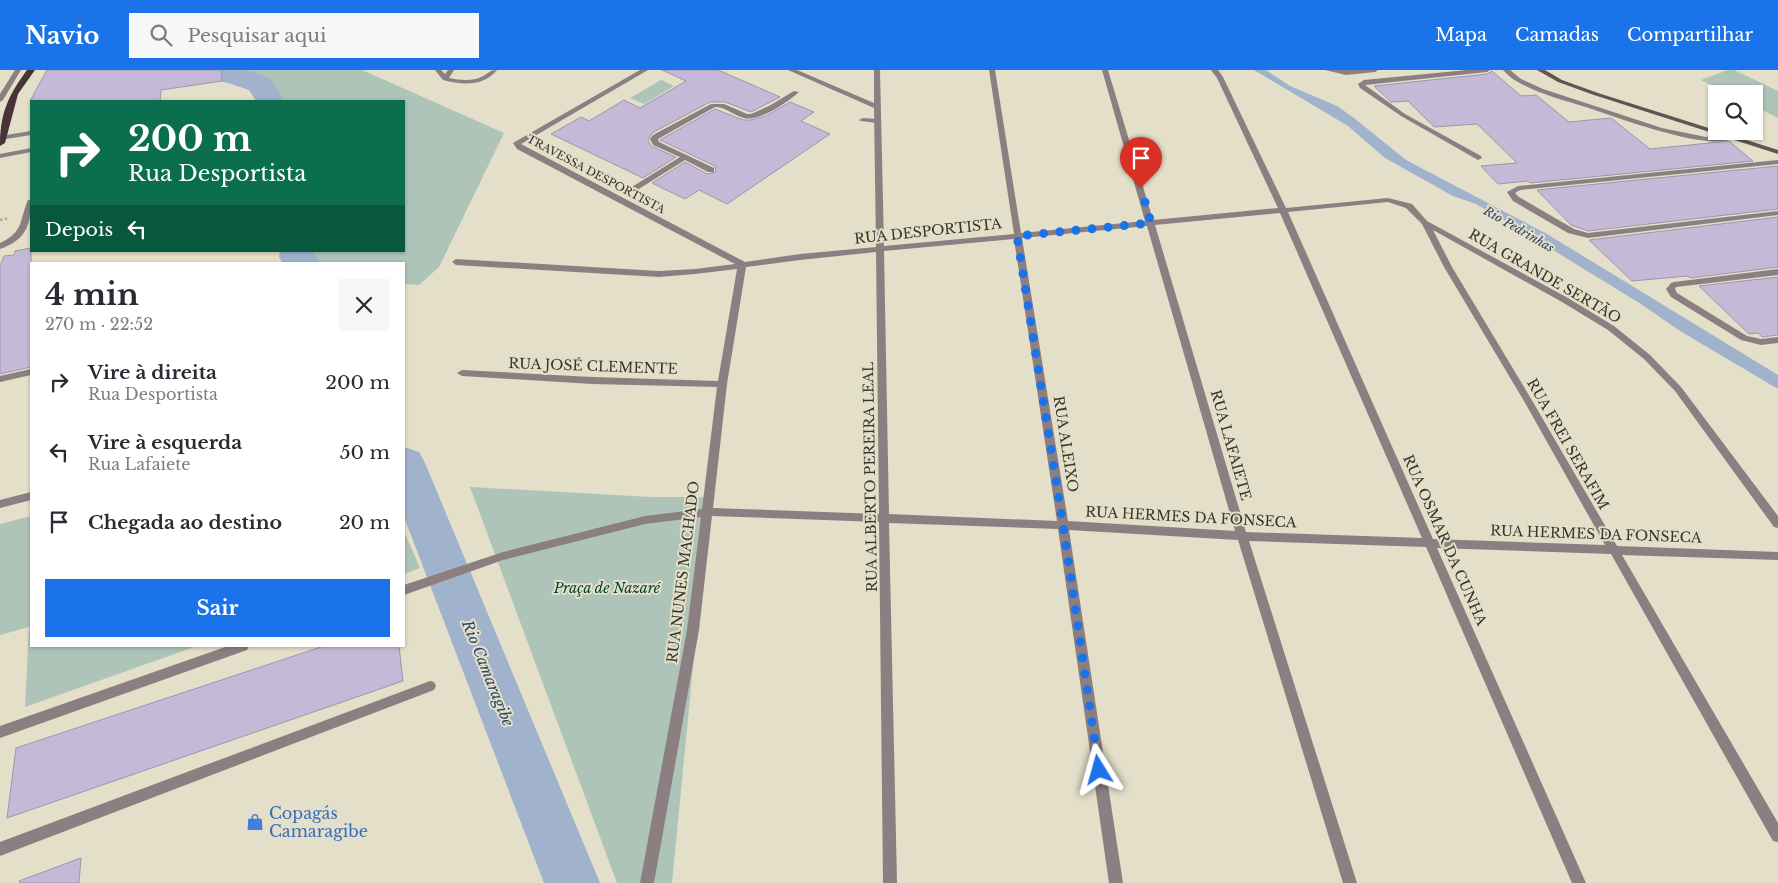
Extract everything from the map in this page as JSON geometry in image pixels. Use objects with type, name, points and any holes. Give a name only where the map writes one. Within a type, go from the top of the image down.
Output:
[{"type":"main road","points":[[1,140],[4,116],[14,94],[31,70]]},
{"type":"street","points":[[0,100],[18,70]]},
{"type":"street","points":[[438,70],[445,78],[477,81],[490,76],[494,70]]},
{"type":"street","points":[[445,78],[451,70]]},
{"type":"street","name":"TRAVESSA DESPORTISTA","points":[[645,70],[521,140],[517,145],[742,264]]},
{"type":"street","points":[[791,70],[877,107]]},
{"type":"street","name":"RUA ALBERTO PEREIRA LEAL","points":[[877,70],[890,883]]},
{"type":"street","name":"RUA ALEIXO","points":[[992,70],[1063,525],[1116,883]]},
{"type":"street","name":"RUA LAFAIETE","points":[[1106,70],[1242,536],[1350,883]]},
{"type":"street","name":"RUA OSMAR DA CUNHA","points":[[1214,70],[1220,77],[1249,136],[1579,883]]},
{"type":"street","points":[[1328,70],[1346,73],[1375,70]]},
{"type":"street","points":[[1478,158],[1403,115],[1362,87],[1361,84],[1364,82],[1487,70]]},
{"type":"street","points":[[1506,70],[1519,80],[1548,93],[1651,127],[1688,136],[1708,138]]},
{"type":"street","points":[[1540,70],[1560,81],[1708,131]]},
{"type":"street","points":[[711,170],[656,142],[655,138],[712,105],[722,105],[746,116],[754,116],[796,92]]},
{"type":"street","points":[[863,120],[877,121]]},
{"type":"street","points":[[1,140],[30,133]]},
{"type":"street","points":[[1737,140],[1778,152]]},
{"type":"street","points":[[0,156],[30,150]]},
{"type":"street","points":[[631,190],[684,157]]},
{"type":"street","points":[[1778,162],[1518,188],[1511,192],[1516,200],[1571,231],[1588,236],[1778,213]]},
{"type":"street","name":"RUA DESPORTISTA","points":[[456,262],[659,274],[690,274],[742,264],[881,249],[1388,200],[1402,203]]},
{"type":"street","name":"RUA FREI SERAFIM","points":[[1402,203],[1409,206],[1425,223],[1448,267],[1517,382],[1778,836]]},
{"type":"street","points":[[0,246],[18,237],[24,228],[30,206]]},
{"type":"street","name":"RUA GRANDE SERTÃO","points":[[1425,223],[1565,300],[1610,328],[1647,357],[1678,389],[1778,524]]},
{"type":"street","name":"RUA NUNES MACHADO","points":[[647,883],[693,630],[708,512],[707,498],[722,384],[742,264]]},
{"type":"street","points":[[1778,272],[1674,285],[1670,289],[1674,295],[1744,338],[1761,342],[1778,340]]},
{"type":"street","points":[[0,379],[30,372]]},
{"type":"street","name":"RUA JOSÉ CLEMENTE","points":[[462,373],[547,380],[722,384]]},
{"type":"street","points":[[0,504],[30,496]]},
{"type":"street","name":"RUA HERMES DA FONSECA","points":[[405,590],[502,556],[645,520],[708,512],[1063,525],[1242,536],[1778,556]]},
{"type":"street","points":[[0,732],[240,647]]},
{"type":"street","points":[[0,850],[430,686]]},
{"type":"green space","points":[[204,70],[362,70],[504,133],[439,267],[419,285],[405,284],[405,262],[302,262],[296,257],[297,252],[405,252],[405,100],[269,100],[260,84],[249,79]]},
{"type":"green space","points":[[1728,70],[1734,70],[1778,91],[1778,118],[1763,110],[1763,85],[1711,85],[1701,80]]},
{"type":"green space","points":[[661,80],[674,86],[644,104],[630,98]]},
{"type":"green space","name":"Praça de Nazaré","points":[[470,487],[651,497],[707,497],[708,512],[672,883],[617,883]]},
{"type":"green space","points":[[30,516],[30,647],[194,647],[25,707],[29,627],[0,635],[0,524]]},
{"type":"green space","points":[[405,533],[420,568],[405,574]]},
{"type":"water","name":"Rio Pedrinhas","points":[[1254,70],[1266,70],[1290,86],[1337,106],[1406,160],[1547,234],[1778,375],[1778,389],[1680,331],[1641,304],[1509,223],[1476,204],[1453,196],[1385,158],[1348,126]]},
{"type":"building","points":[[47,70],[221,70],[222,81],[161,90],[160,100],[31,100]]},
{"type":"building","points":[[662,70],[718,70],[780,97],[751,112],[725,102],[710,102],[652,133],[648,140],[651,146],[676,157],[643,178],[551,134],[581,117],[589,121],[624,100],[640,108],[686,81]]},
{"type":"building","points":[[1492,71],[1521,96],[1536,95],[1569,122],[1611,118],[1650,149],[1729,141],[1753,161],[1530,183],[1528,181],[1498,184],[1481,166],[1517,163],[1477,124],[1434,127],[1408,101],[1391,102],[1374,86],[1487,74]]},
{"type":"building","points":[[790,102],[814,112],[801,121],[830,134],[727,204],[699,190],[685,199],[652,183],[685,162],[707,174],[716,172],[715,166],[660,140],[715,109],[743,120],[751,120],[766,116]]},
{"type":"building","points":[[1778,166],[1778,209],[1588,231],[1571,225],[1537,190]]},
{"type":"building","points":[[1778,217],[1778,267],[1690,278],[1688,276],[1632,281],[1589,240]]},
{"type":"building","points":[[30,248],[31,252],[30,367],[0,374],[0,266],[4,256],[14,255],[15,251]]},
{"type":"building","points":[[1778,277],[1778,335],[1762,337],[1758,333],[1749,334],[1699,286]]},
{"type":"building","points":[[321,647],[399,647],[403,681],[7,818],[16,748]]},
{"type":"building","points":[[81,858],[79,883],[20,883],[19,881]]},
{"type":"waterway","name":"Rio Camaragibe","points":[[204,70],[233,75],[260,84],[269,100]]},
{"type":"waterway","name":"Rio Camaragibe","points":[[297,252],[296,257],[302,262]]},
{"type":"waterway","name":"Rio Camaragibe","points":[[405,466],[572,883]]},
{"type":"place","name":"Copagás Camaragibe","points":[[255,822]]},
{"type":"route","points":[[1099,770],[1063,525],[1017,236],[1151,223],[1141,188]]}]
